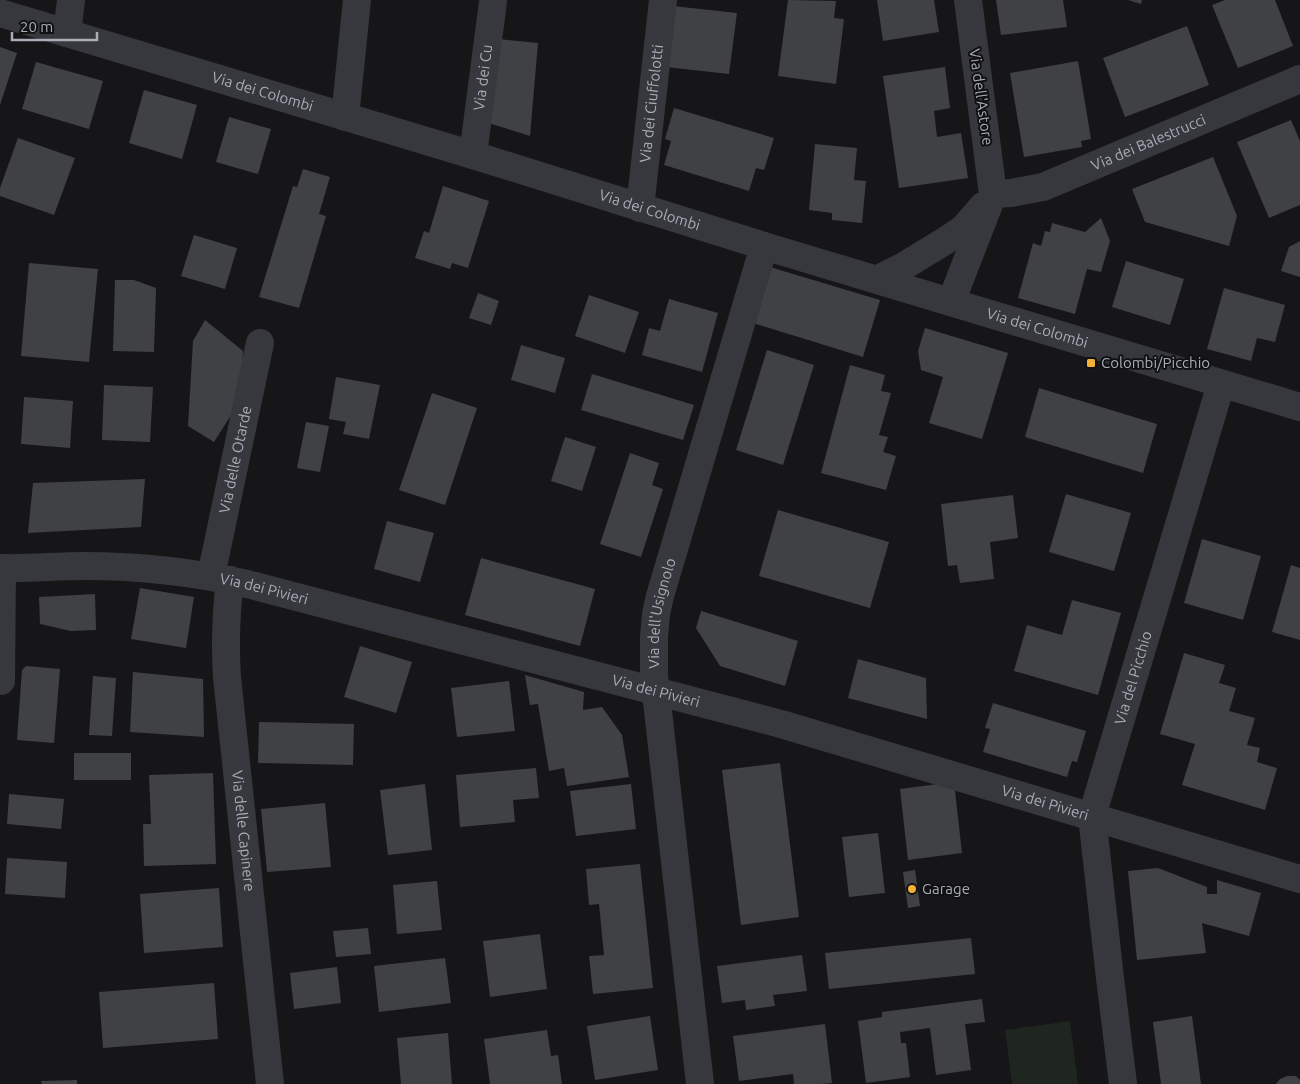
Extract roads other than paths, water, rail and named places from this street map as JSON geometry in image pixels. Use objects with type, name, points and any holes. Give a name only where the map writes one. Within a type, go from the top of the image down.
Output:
[{"type":"street","points":[[68,33],[71,0]]},
{"type":"street","points":[[345,117],[357,0]]},
{"type":"street","name":"Via dei Ciuffolotti","points":[[640,208],[663,0]]},
{"type":"street","name":"Via dell'Astore","points":[[968,0],[993,194]]},
{"type":"street","name":"Via dei Cu","points":[[473,155],[493,2]]},
{"type":"street","name":"Via dei Colombi","points":[[0,13],[1300,407]]},
{"type":"street","name":"Via dei Balestrucci","points":[[993,194],[1011,193],[1043,187],[1300,79]]},
{"type":"street","points":[[878,279],[912,261],[964,228],[993,194]]},
{"type":"street","points":[[951,302],[993,194]]},
{"type":"street","name":"Via dell'Usignolo","points":[[700,1084],[656,691],[654,637],[660,596],[764,246]]},
{"type":"street","name":"Via delle Otarde","points":[[220,578],[260,343]]},
{"type":"street","name":"Via del Picchio","points":[[1123,1084],[1092,816],[1221,384]]},
{"type":"street","name":"Via dei Pivieri","points":[[1,568],[107,566],[159,569],[220,578],[782,724],[1300,879]]},
{"type":"street","points":[[1,568],[1,681]]},
{"type":"street","name":"Via delle Capinere","points":[[220,578],[226,617],[227,677],[270,1084]]},
{"type":"place","name":"Colombi/Picchio","points":[[1091,363]]},
{"type":"place","name":"Garage","points":[[912,889]]}]
